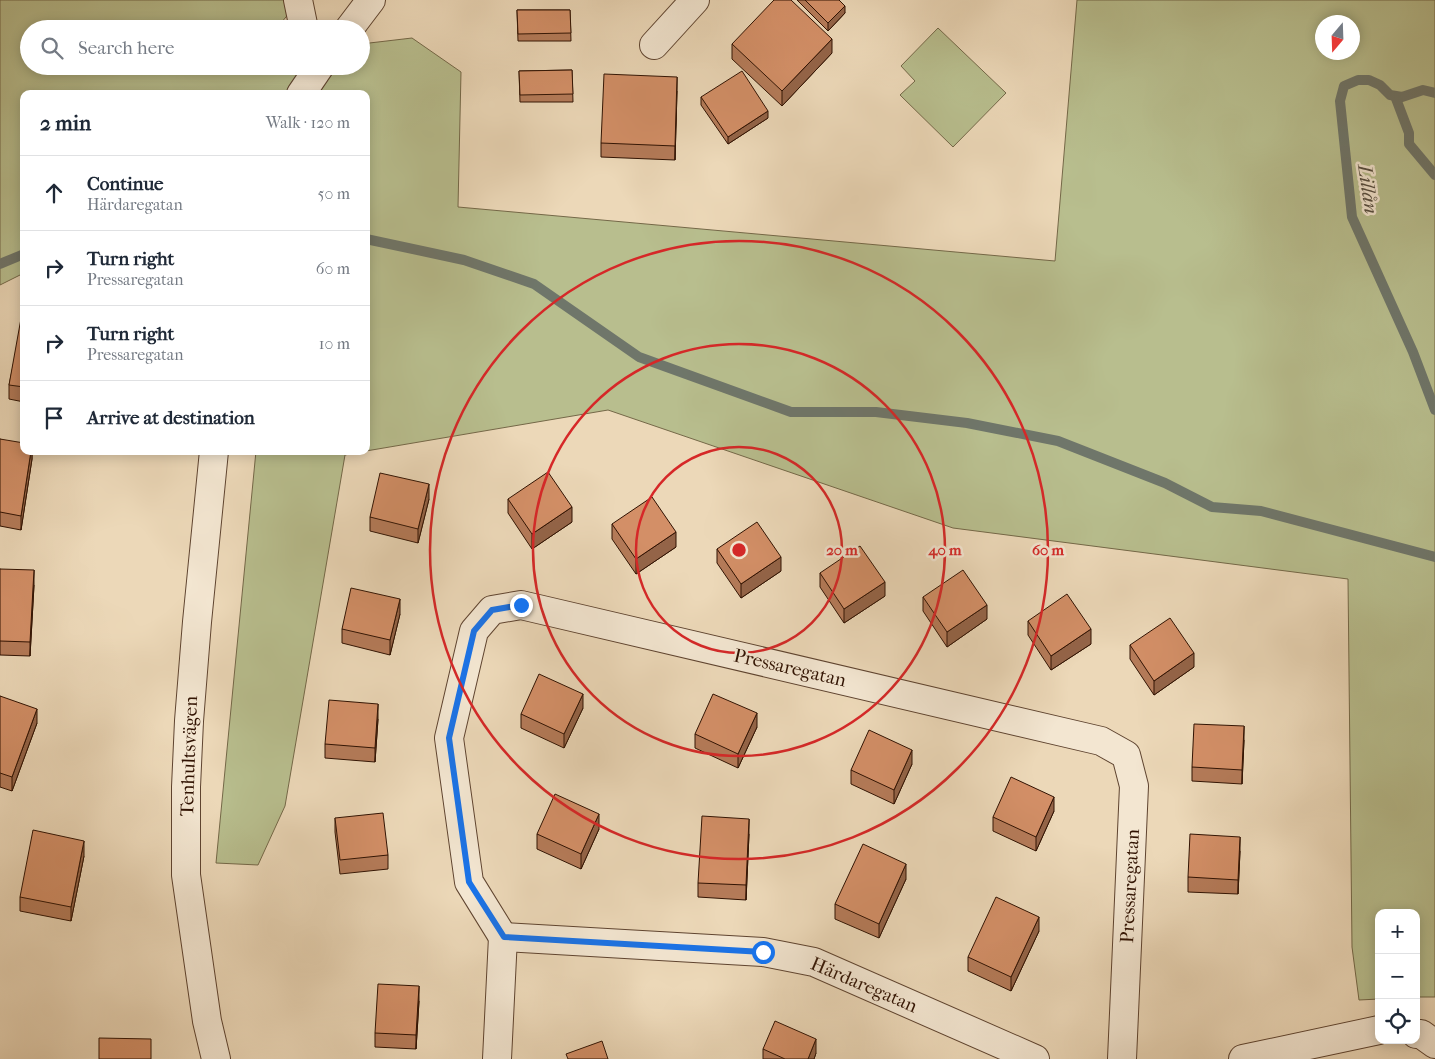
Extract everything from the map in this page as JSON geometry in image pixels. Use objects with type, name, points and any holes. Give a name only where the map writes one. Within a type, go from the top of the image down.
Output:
[{"type":"street","points":[[298,0],[302,20]]},
{"type":"street","points":[[356,20],[371,0]]},
{"type":"street","points":[[654,45],[695,0]]},
{"type":"street","points":[[304,90],[314,75]]},
{"type":"street","name":"Tenhultsvägen","points":[[214,455],[197,622],[190,721],[186,787],[186,875],[207,1021],[216,1059]]},
{"type":"street","name":"Pressaregatan","points":[[504,937],[469,882],[449,738],[474,631],[492,610],[521,605],[1101,741],[1126,755],[1134,786],[1122,1059]]},
{"type":"street","points":[[497,1059],[504,937]]},
{"type":"street","name":"Härdaregatan","points":[[504,937],[763,952],[814,962],[1036,1059]]},
{"type":"street","points":[[1243,1059],[1375,1031]]},
{"type":"street","points":[[1420,1034],[1435,1044]]},
{"type":"green space","points":[[0,0],[300,0],[283,20],[20,20],[20,75],[370,75],[370,43],[412,38],[461,72],[458,207],[1055,261],[1077,0],[1435,0],[1435,997],[1420,997],[1420,909],[1375,909],[1375,999],[1359,1000],[1352,947],[1348,579],[953,528],[608,410],[370,450],[370,90],[20,90],[20,275],[0,285]]},
{"type":"green space","points":[[938,28],[1006,93],[953,147],[900,95],[915,81],[901,66]]},
{"type":"green space","points":[[256,455],[345,455],[285,806],[258,865],[216,863]]},
{"type":"building","points":[[774,0],[791,0],[832,39],[782,91],[732,44]]},
{"type":"building","points":[[805,0],[839,0],[845,6],[828,23]]},
{"type":"building","points":[[517,10],[570,10],[571,33],[518,34]]},
{"type":"building","points":[[572,70],[573,94],[520,95],[519,71]]},
{"type":"building","points":[[742,71],[768,111],[728,137],[701,97]]},
{"type":"building","points":[[604,74],[677,77],[675,146],[601,143]]},
{"type":"building","points":[[20,324],[20,386],[9,385]]},
{"type":"building","points":[[0,439],[20,442],[20,455],[30,455],[21,516],[0,512]]},
{"type":"building","points":[[548,472],[572,507],[532,534],[508,499]]},
{"type":"building","points":[[380,473],[429,484],[418,529],[370,517]]},
{"type":"building","points":[[652,497],[676,532],[636,559],[612,524]]},
{"type":"building","points":[[757,522],[781,557],[741,584],[717,549]]},
{"type":"building","points":[[860,546],[885,582],[844,609],[820,573]]},
{"type":"building","points":[[0,569],[34,570],[30,642],[0,641]]},
{"type":"building","points":[[963,570],[987,605],[947,632],[923,597]]},
{"type":"building","points":[[351,588],[400,599],[390,640],[342,629]]},
{"type":"building","points":[[1067,594],[1091,629],[1051,656],[1028,621]]},
{"type":"building","points":[[1170,618],[1194,653],[1154,681],[1130,645]]},
{"type":"building","points":[[539,674],[583,694],[564,734],[521,714]]},
{"type":"building","points":[[713,694],[757,713],[738,754],[695,734]]},
{"type":"building","points":[[0,696],[37,709],[12,777],[0,773]]},
{"type":"building","points":[[329,700],[378,704],[375,748],[325,744]]},
{"type":"building","points":[[1194,724],[1244,726],[1242,770],[1192,767]]},
{"type":"building","points":[[869,730],[912,750],[894,790],[851,770]]},
{"type":"building","points":[[1011,777],[1054,797],[1036,837],[993,817]]},
{"type":"building","points":[[555,794],[599,814],[581,854],[537,834]]},
{"type":"building","points":[[383,813],[388,855],[340,860],[335,818]]},
{"type":"building","points":[[702,816],[749,819],[746,885],[698,883]]},
{"type":"building","points":[[33,830],[84,841],[71,907],[20,897]]},
{"type":"building","points":[[1190,834],[1240,837],[1238,880],[1188,877]]},
{"type":"building","points":[[863,844],[906,864],[879,924],[835,904]]},
{"type":"building","points":[[996,897],[1039,917],[1011,977],[968,957]]},
{"type":"building","points":[[378,984],[419,986],[416,1035],[375,1033]]},
{"type":"building","points":[[775,1021],[816,1039],[808,1059],[785,1059],[763,1049]]},
{"type":"building","points":[[99,1038],[151,1039],[151,1059],[99,1059]]},
{"type":"building","points":[[602,1041],[608,1059],[568,1059],[566,1054]]},
{"type":"waterway","name":"Lillån","points":[[1435,93],[1423,90],[1402,97],[1390,95],[1380,85],[1369,80],[1358,80],[1344,86],[1340,101],[1352,217],[1413,352],[1435,410]]},
{"type":"waterway","points":[[1395,96],[1409,133],[1409,144],[1435,175]]},
{"type":"waterway","points":[[370,240],[464,260],[534,284],[639,357],[791,412],[876,412],[967,423],[1058,441],[1165,483],[1212,507],[1261,511],[1435,557]]},
{"type":"waterway","points":[[0,264],[20,256]]},
{"type":"route","points":[[521,605],[492,610],[474,631],[449,738],[469,882],[504,937],[763,952]]}]
